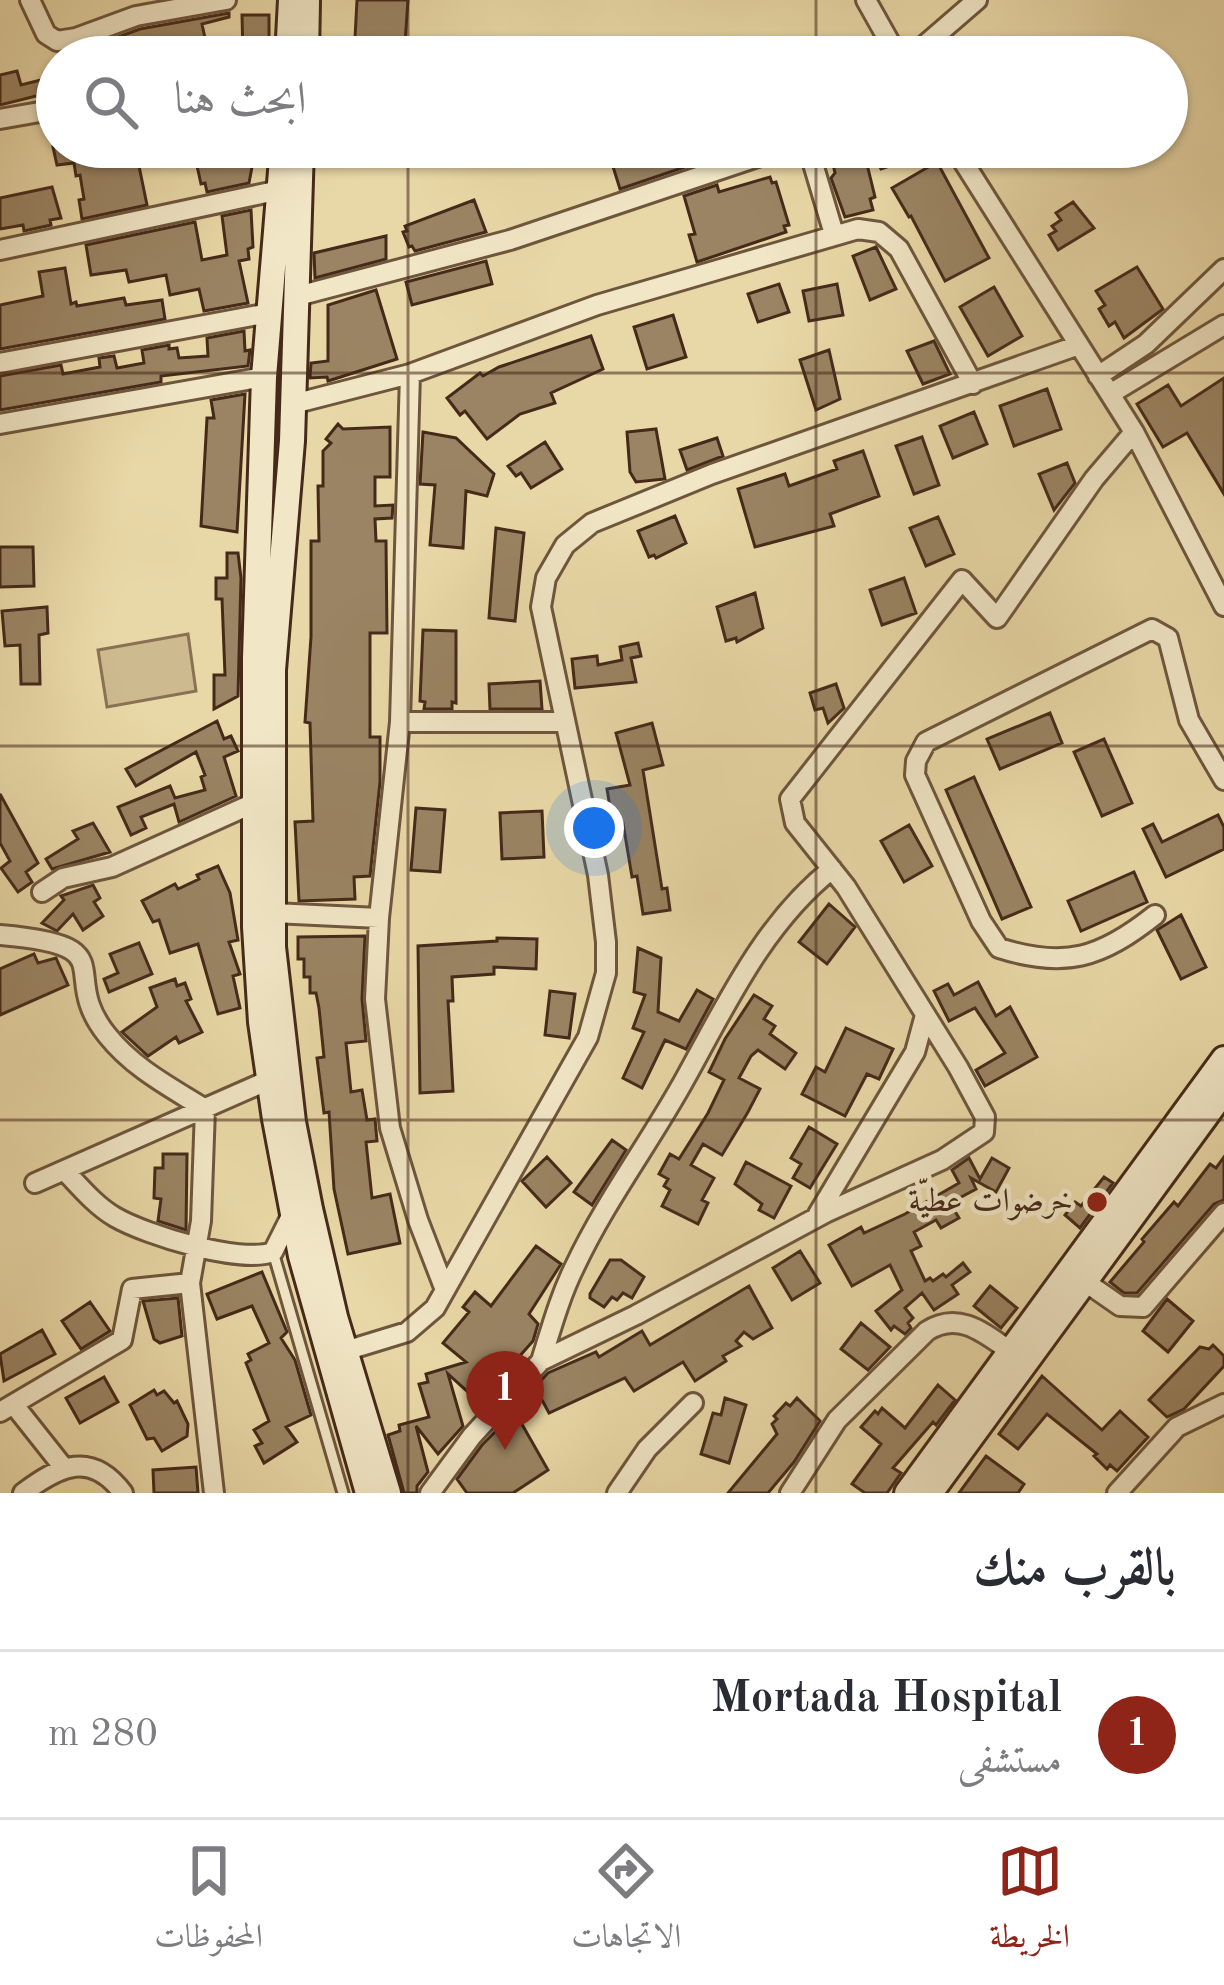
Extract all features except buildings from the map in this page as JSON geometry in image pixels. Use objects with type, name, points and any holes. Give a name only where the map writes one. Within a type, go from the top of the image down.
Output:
[{"type":"main road","points":[[289,36],[291,0]]},
{"type":"main road","points":[[307,36],[308,0]]},
{"type":"main road","points":[[282,168],[264,371],[255,927],[269,1079],[293,1212],[319,1327],[368,1493]]},
{"type":"main road","points":[[300,168],[292,441],[273,670],[273,913],[280,1022],[293,1122],[345,1351],[388,1493]]},
{"type":"main road","points":[[264,371],[292,369]]},
{"type":"main road","points":[[262,441],[292,441]]},
{"type":"main road","points":[[907,1493],[1224,1059]]},
{"type":"main road","points":[[930,1493],[1224,1093]]},
{"type":"street","points":[[30,0],[50,36]]},
{"type":"street","points":[[81,36],[136,16],[226,0]]},
{"type":"street","points":[[866,0],[886,36]]},
{"type":"street","points":[[935,36],[977,0]]},
{"type":"street","points":[[0,119],[36,113]]},
{"type":"street","points":[[294,297],[510,240],[724,168]]},
{"type":"street","points":[[814,168],[834,234]]},
{"type":"street","points":[[967,168],[1134,432],[1218,577],[1224,606]]},
{"type":"street","points":[[0,250],[280,190]]},
{"type":"street","points":[[293,404],[410,374],[597,305],[834,234],[870,230],[892,240],[973,384]]},
{"type":"street","points":[[1099,376],[1146,344],[1224,269]]},
{"type":"street","points":[[0,364],[269,313]]},
{"type":"street","points":[[1109,394],[1224,326]]},
{"type":"street","points":[[345,1351],[407,1332],[435,1308],[589,1037],[600,1004],[606,942],[598,875],[541,607],[546,578],[565,544],[592,524],[712,474],[1078,345]]},
{"type":"street","points":[[0,424],[264,371]]},
{"type":"street","points":[[410,374],[400,722],[375,998],[390,1127],[445,1290]]},
{"type":"street","points":[[430,1493],[472,1436],[541,1361],[815,1218],[942,1160],[984,1132],[982,1111],[926,1015],[832,869],[790,815],[793,792],[962,580],[997,618],[1094,479],[1134,432]]},
{"type":"street","points":[[1155,915],[1124,939],[1100,950],[1053,961],[999,948],[981,921],[915,775],[916,760],[926,742],[1152,629],[1168,638],[1189,720],[1224,780]]},
{"type":"street","points":[[400,722],[566,722]]},
{"type":"street","points":[[42,892],[63,878],[112,868],[254,802]]},
{"type":"street","points":[[541,1361],[575,1266],[685,1080],[728,996],[781,920],[832,869]]},
{"type":"street","points":[[273,913],[380,918]]},
{"type":"street","points":[[0,935],[72,948],[86,967],[97,1021],[108,1036],[140,1069],[205,1108]]},
{"type":"street","points":[[815,1218],[915,1052],[926,1015]]},
{"type":"street","points":[[34,1183],[269,1079]]},
{"type":"street","points":[[205,1108],[198,1244],[190,1283],[214,1493]]},
{"type":"street","points":[[65,1171],[111,1215],[140,1229],[247,1256],[273,1252],[293,1212]]},
{"type":"street","points":[[1084,1281],[1120,1306],[1142,1307],[1224,1213]]},
{"type":"street","points":[[64,1468],[7,1408],[122,1340],[132,1288],[190,1283]]},
{"type":"street","points":[[790,1493],[837,1420],[927,1331],[941,1322],[956,1321],[1010,1351]]},
{"type":"street","points":[[617,1493],[659,1435],[693,1403]]},
{"type":"street","points":[[1117,1493],[1177,1427],[1224,1404]]},
{"type":"street","points":[[23,1493],[64,1468],[100,1470],[123,1493]]},
{"type":"lane","points":[[273,1252],[343,1493]]},
{"type":"shaded area","points":[[188,634],[196,691],[107,707],[98,650]]},
{"type":"place","name":"خرضوات عطيّة","points":[[1097,1202]]},
{"type":"place","name":"Mortada Hospital","points":[[505,1450]]}]
